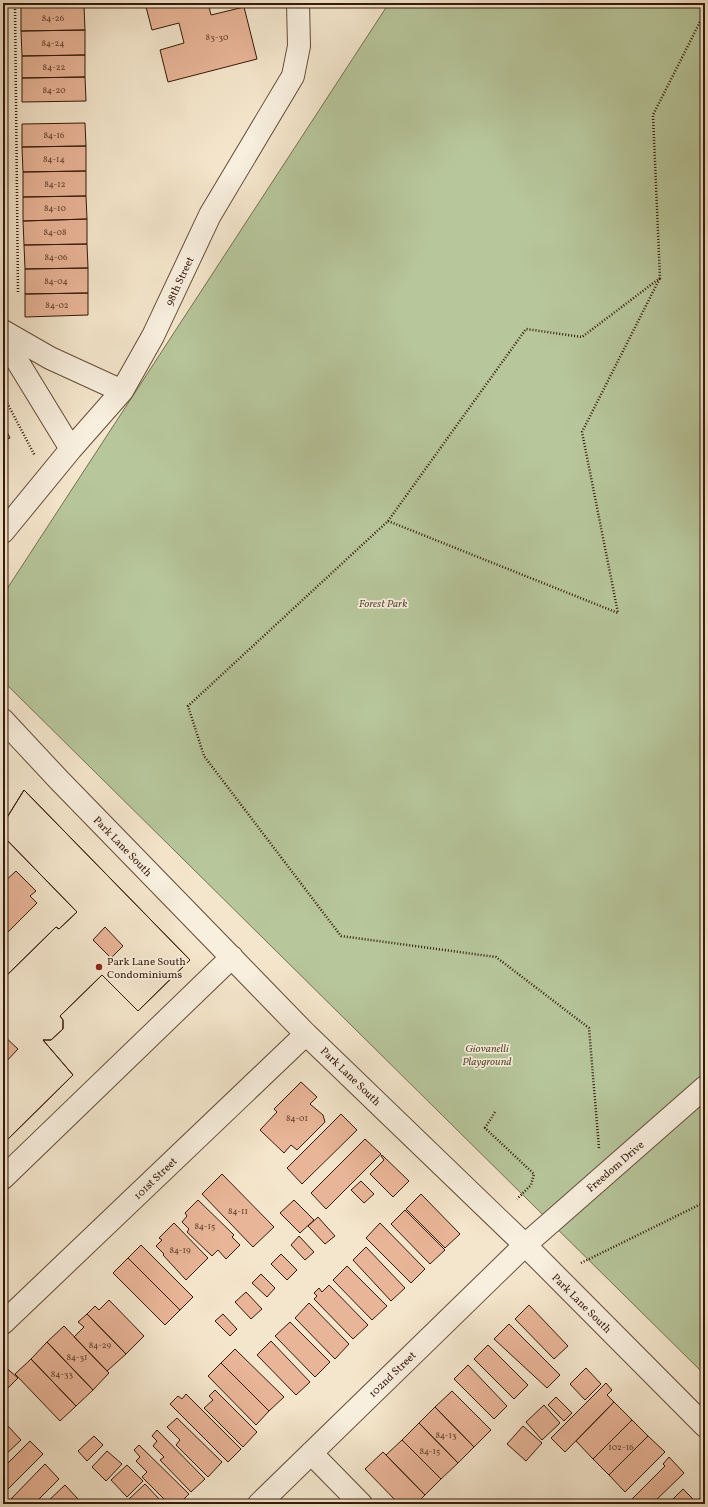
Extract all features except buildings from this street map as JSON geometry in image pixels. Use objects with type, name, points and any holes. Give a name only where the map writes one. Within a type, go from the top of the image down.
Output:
[{"type":"street","name":"98th Street","points":[[3,532],[71,448],[122,391],[153,336],[210,215],[293,76],[299,46],[298,3]]},
{"type":"street","points":[[3,331],[50,358],[122,391]]},
{"type":"street","points":[[3,331],[16,359],[71,448]]},
{"type":"street","name":"Park Lane South","points":[[3,720],[58,780],[306,1034],[525,1245],[705,1426]]},
{"type":"street","points":[[3,1178],[232,957]]},
{"type":"street","name":"101st Street","points":[[3,1323],[306,1034]]},
{"type":"street","name":"Freedom Drive","points":[[525,1245],[705,1087]]},
{"type":"street","name":"102nd Street","points":[[259,1504],[525,1245]]},
{"type":"street","points":[[311,1453],[361,1504]]},
{"type":"path","points":[[15,3],[18,292]]},
{"type":"path","points":[[388,521],[618,612],[582,432],[660,278],[653,116],[705,12]]},
{"type":"path","points":[[601,1178],[588,1028],[496,957],[341,936],[204,756],[188,706],[388,521],[526,329],[582,337],[660,278]]},
{"type":"path","points":[[3,395],[35,456]]},
{"type":"path","points":[[495,1112],[485,1128],[534,1174],[531,1185],[517,1199]]},
{"type":"path","points":[[581,1263],[705,1202]]},
{"type":"green space","name":"Forest Park","points":[[389,3],[705,3],[705,1375],[3,681],[3,595]]},
{"type":"place","name":"Park Lane South Condominiums","points":[[99,967]]},
{"type":"park label","name":"Giovanelli Playground","points":[[487,1054]]}]
